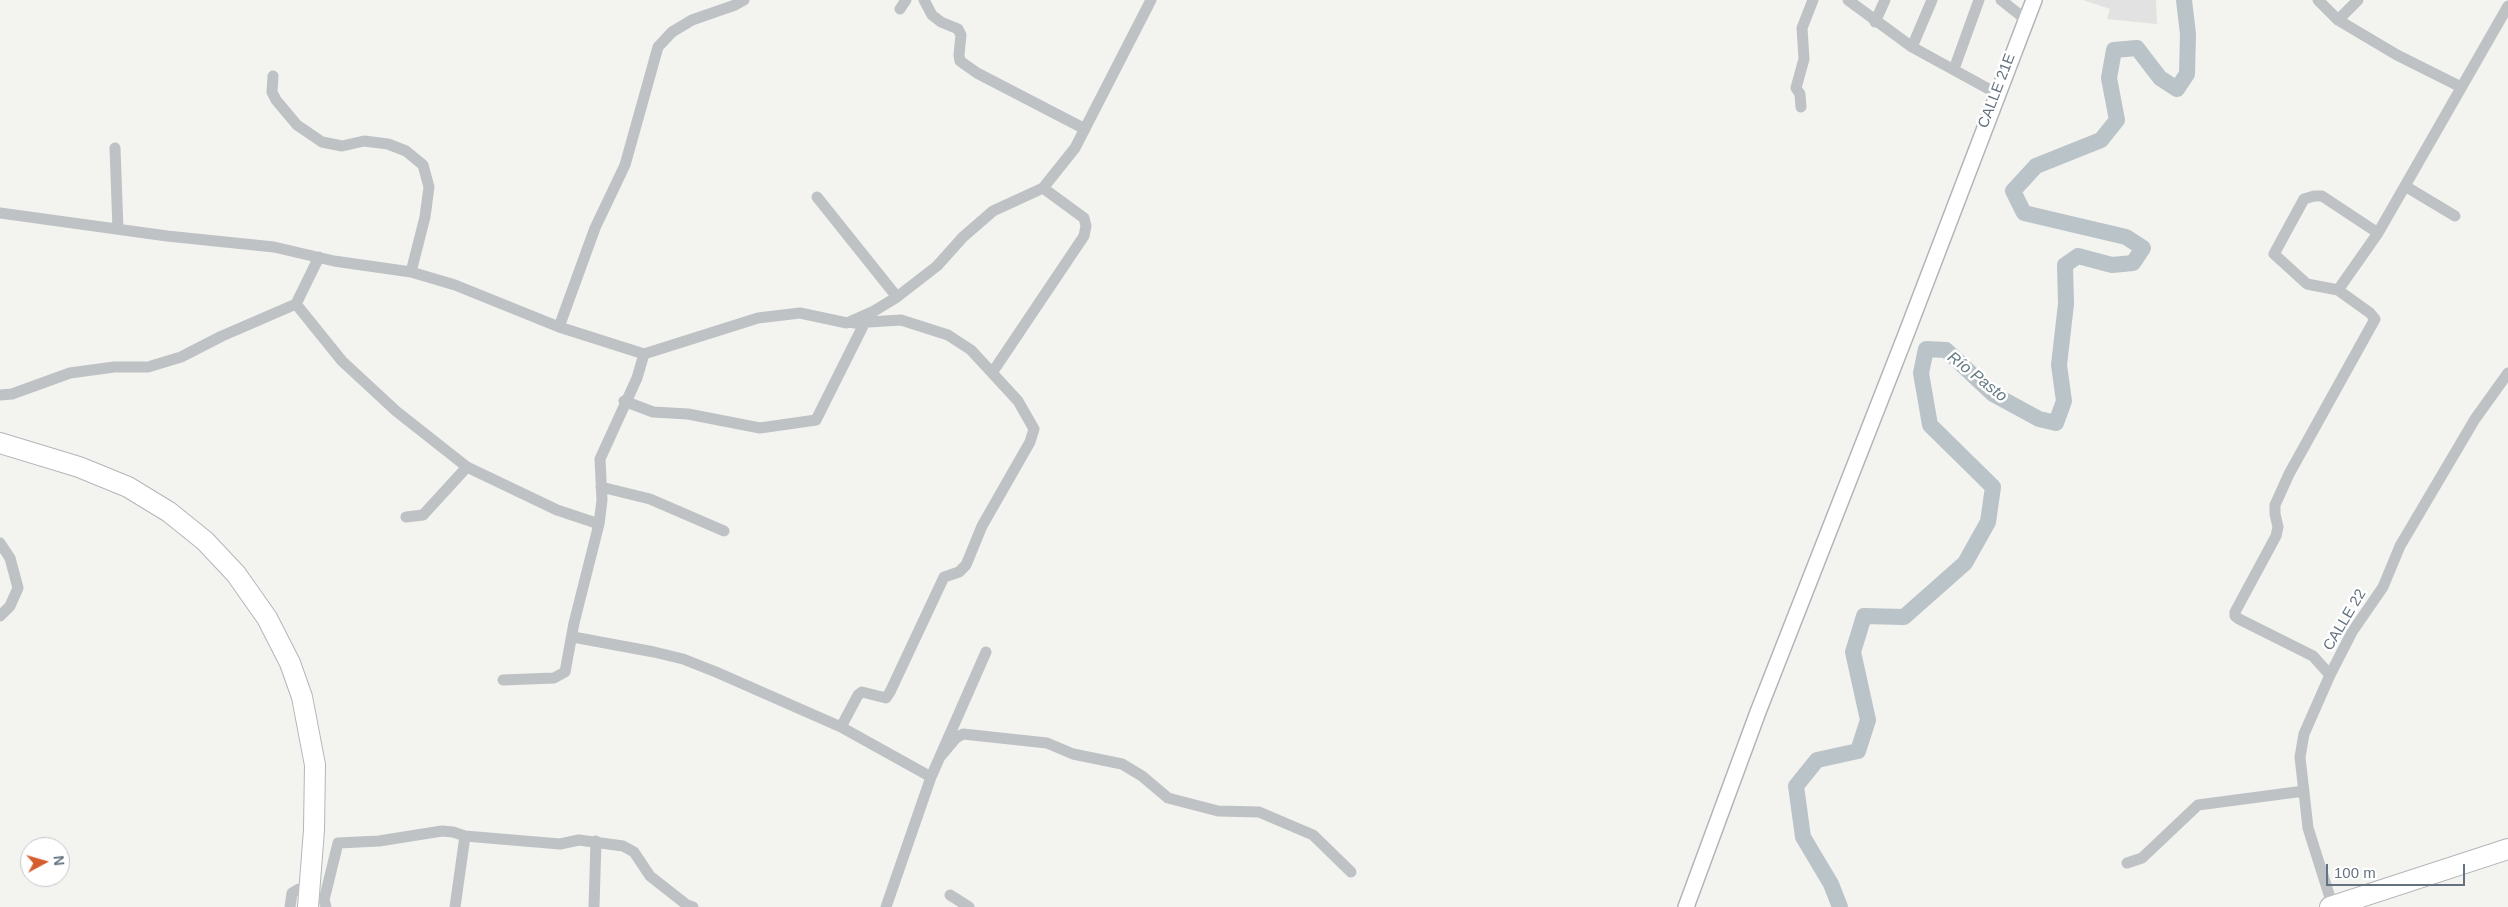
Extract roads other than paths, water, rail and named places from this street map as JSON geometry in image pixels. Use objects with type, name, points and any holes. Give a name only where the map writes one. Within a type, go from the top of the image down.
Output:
[{"type":"highway","points":[[0,442],[79,467],[128,487],[169,512],[205,541],[236,574],[268,618],[290,663],[302,697],[315,765],[314,830],[317,902]]},
{"type":"highway","points":[[2332,907],[2508,849]]},
{"type":"main road","name":"CALLE 21E","points":[[1686,907],[1758,712],[1905,337],[1996,93],[2034,0]]},
{"type":"main road","points":[[1679,907],[1694,887]]},
{"type":"street","points":[[559,327],[595,228],[625,165],[658,48],[672,32],[692,20],[735,6],[744,0]]},
{"type":"street","points":[[924,0],[932,15],[941,22],[958,29],[961,35],[960,61],[977,73],[1085,129]]},
{"type":"street","points":[[847,323],[874,311],[897,297],[937,266],[963,237],[993,211],[1043,188],[1075,148],[1151,0]]},
{"type":"street","points":[[1801,107],[1800,94],[1796,88],[1804,59],[1802,28],[1813,0]]},
{"type":"street","points":[[1848,0],[1875,22],[1912,46],[1996,93]]},
{"type":"street","points":[[1875,22],[1885,0]]},
{"type":"street","points":[[1912,46],[1932,0]]},
{"type":"street","points":[[1954,69],[1980,0]]},
{"type":"street","points":[[2001,0],[2025,19]]},
{"type":"street","points":[[2318,0],[2338,20],[2397,55],[2461,87]]},
{"type":"street","points":[[2338,20],[2358,0]]},
{"type":"street","points":[[2338,290],[2378,233],[2508,6]]},
{"type":"street","points":[[273,76],[272,92],[276,100],[297,125],[322,142],[342,146],[364,141],[388,144],[406,151],[423,165],[429,187],[425,217],[411,272]]},
{"type":"street","points":[[115,148],[118,230]]},
{"type":"street","points":[[2405,186],[2455,216]]},
{"type":"street","points":[[992,373],[1084,236],[1086,226],[1084,218],[1043,188]]},
{"type":"street","points":[[2330,675],[2313,656],[2239,619],[2235,616],[2235,612],[2276,536],[2278,527],[2275,514],[2276,505],[2289,474],[2373,325],[2374,319],[2370,313],[2338,290],[2307,284],[2274,254],[2304,199],[2322,196],[2378,233]]},
{"type":"street","points":[[817,197],[897,297]]},
{"type":"street","points":[[0,213],[40,217],[118,230],[274,246],[320,257],[411,272],[455,285],[559,327],[644,354],[758,318],[800,313],[847,323],[901,320],[948,335],[971,350],[1018,401],[1034,429],[1030,442],[982,526],[966,565],[959,572],[944,577],[890,692],[886,698],[862,692],[858,695],[841,726]]},
{"type":"street","points":[[0,396],[12,394],[70,373],[114,366],[148,367],[181,357],[222,336],[296,304],[320,257]]},
{"type":"street","points":[[296,304],[342,361],[396,411],[467,467],[557,510],[600,524]]},
{"type":"street","points":[[624,402],[653,412],[688,414],[760,428],[816,420],[865,322]]},
{"type":"street","points":[[503,680],[554,678],[565,672],[573,637],[574,623],[600,524],[600,459],[624,402],[637,378],[644,354]]},
{"type":"street","name":"CALLE 22","points":[[2332,907],[2308,828],[2300,757],[2304,734],[2330,675],[2352,632],[2383,587],[2400,546],[2475,419],[2508,373]]},
{"type":"street","points":[[406,517],[423,515],[467,467]]},
{"type":"street","points":[[601,487],[650,499],[724,531]]},
{"type":"street","points":[[0,543],[10,558],[18,588],[10,606],[0,616]]},
{"type":"street","points":[[573,637],[621,644],[683,659],[841,726],[931,777]]},
{"type":"street","points":[[886,907],[931,777],[986,652]]},
{"type":"street","points":[[940,757],[956,738],[962,734],[1047,743],[1073,754],[1122,764],[1142,776],[1168,798],[1218,811],[1259,812],[1304,831],[1313,835],[1351,872]]},
{"type":"street","points":[[2127,863],[2142,858],[2198,805],[2304,791]]},
{"type":"street","points":[[290,907],[292,893],[299,889],[317,902],[338,843],[379,841],[442,831],[454,832],[465,836],[560,844],[579,840],[623,846],[634,852],[650,876],[687,905],[693,907]]},
{"type":"street","points":[[455,907],[465,836]]},
{"type":"street","points":[[594,907],[596,841]]},
{"type":"street","points":[[950,895],[969,907]]},
{"type":"waterway","name":"Río Pasto","points":[[1840,907],[1831,884],[1803,837],[1796,786],[1817,760],[1858,751],[1868,720],[1853,652],[1864,616],[1904,617],[1965,563],[1988,522],[1993,487],[1930,425],[1921,373],[1926,349],[1946,350],[1993,394],[2039,419],[2056,423],[2064,401],[2059,365],[2066,304],[2065,265],[2078,256],[2112,265],[2133,263],[2143,248],[2126,237],[2024,213],[2013,191],[2036,166],[2101,140],[2117,120],[2109,78],[2114,50],[2137,48],[2160,78],[2177,89],[2187,74],[2188,34],[2184,0]]}]
